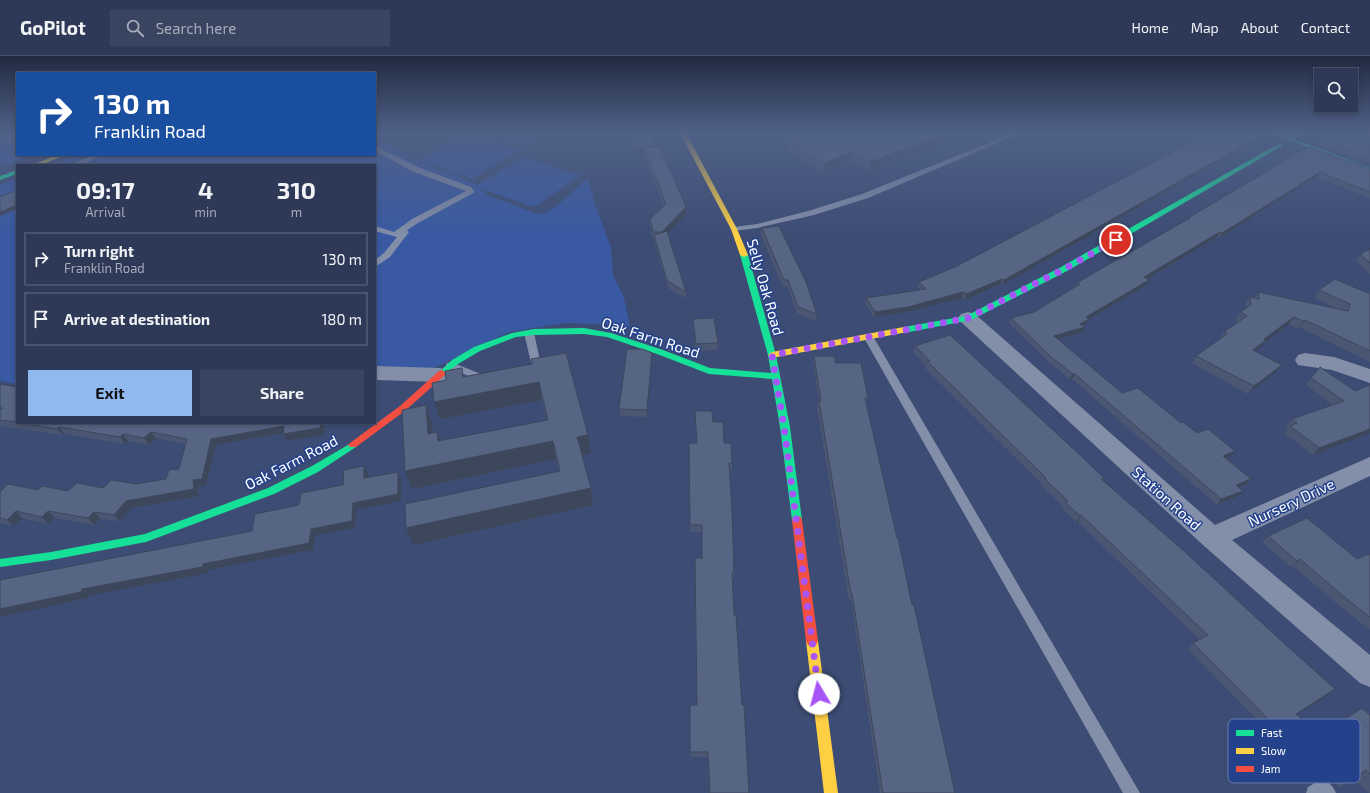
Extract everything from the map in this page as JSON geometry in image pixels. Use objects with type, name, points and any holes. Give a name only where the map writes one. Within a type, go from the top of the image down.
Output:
[{"type":"main road","name":"Selly Oak Road","points":[[701,167],[742,247],[772,355],[784,427],[831,793]]},
{"type":"main road","points":[[772,355],[869,338],[968,318],[1096,251],[1241,167]]},
{"type":"main road","points":[[0,178],[16,172]]},
{"type":"main road","name":"Oak Farm Road","points":[[0,563],[51,556],[146,538],[271,491],[315,469],[352,446],[403,408],[446,370],[477,349],[515,336],[530,333],[557,331],[584,331],[608,335],[660,352],[709,371],[775,376]]},
{"type":"street","name":"Station Road","points":[[968,318],[1212,538],[1370,673]]},
{"type":"street","points":[[1305,360],[1334,364],[1370,376]]},
{"type":"street","points":[[376,373],[446,370]]},
{"type":"street","name":"Nursery Drive","points":[[1212,538],[1370,466]]},
{"type":"lane","points":[[376,228],[395,235],[415,221],[471,192],[468,189],[412,167]]},
{"type":"lane","points":[[734,229],[757,226],[811,213],[865,196],[934,167]]},
{"type":"lane","points":[[376,263],[387,255],[415,221]]},
{"type":"lane","points":[[523,372],[537,369],[530,333]]},
{"type":"lane","points":[[869,338],[1132,793]]},
{"type":"lane","points":[[446,370],[488,380],[495,379]]},
{"type":"lane","points":[[1314,793],[1322,787],[1328,793]]},
{"type":"shaded area","points":[[376,167],[433,167],[470,181],[466,185],[471,182],[477,185],[507,167],[557,167],[581,175],[534,207],[479,188],[489,196],[538,214],[550,210],[564,200],[588,178],[596,207],[611,248],[613,275],[624,298],[630,327],[618,325],[566,323],[509,332],[430,370],[376,368]]},
{"type":"shaded area","points":[[439,167],[491,167],[472,179]]},
{"type":"shaded area","points":[[16,178],[16,384],[0,381],[0,185]]},
{"type":"building","points":[[652,167],[669,167],[686,207],[662,232],[653,232],[650,219],[666,204]]},
{"type":"building","points":[[1144,167],[1204,167],[1004,280],[1002,279],[966,294],[963,292],[908,307],[875,312],[866,298],[926,289],[919,282],[957,266]]},
{"type":"building","points":[[1274,167],[1366,167],[1370,169],[1370,192],[1320,172],[1222,233],[1220,232],[1144,277],[1149,280],[1086,317],[1089,319],[1080,324],[1085,327],[1054,336],[1122,393],[1138,388],[1181,423],[1183,422],[1197,433],[1208,429],[1235,451],[1223,456],[1251,479],[1236,485],[1243,491],[1221,499],[1075,374],[1051,357],[1011,318],[1034,312],[1080,284],[1078,282],[1190,218],[1188,218]]},
{"type":"building","points":[[16,190],[16,205],[0,212],[0,197]]},
{"type":"building","points":[[779,226],[806,282],[817,314],[798,307],[788,280],[784,280],[762,228]]},
{"type":"building","points":[[667,231],[686,292],[669,282],[666,278],[654,235]]},
{"type":"building","points":[[1370,249],[1370,263],[1360,254]]},
{"type":"building","points":[[1335,279],[1370,294],[1370,351],[1305,320],[1303,321],[1294,317],[1264,339],[1266,340],[1253,350],[1282,365],[1254,386],[1196,356],[1227,334],[1224,332],[1247,316],[1240,312],[1251,305],[1250,297],[1259,299],[1258,292],[1348,311],[1350,304],[1319,290]]},
{"type":"building","points":[[714,318],[718,343],[696,344],[693,319]]},
{"type":"building","points":[[950,335],[1104,478],[1101,479],[1184,551],[1335,689],[1296,714],[1301,718],[1299,719],[1268,719],[1193,643],[1208,635],[1081,515],[1080,516],[1065,502],[1068,501],[927,361],[930,361],[915,346]]},
{"type":"building","points":[[627,349],[642,349],[652,353],[647,410],[619,409]]},
{"type":"building","points":[[566,353],[588,435],[577,437],[591,488],[406,528],[405,504],[560,471],[553,441],[405,471],[402,410],[426,405],[428,434],[437,432],[438,441],[548,420],[539,382],[434,402],[432,383],[446,380],[445,371],[462,368],[463,377],[532,364],[531,359]]},
{"type":"building","points":[[814,356],[835,356],[835,363],[861,363],[868,398],[865,398],[912,605],[914,605],[955,793],[883,793],[852,594],[819,401],[821,401]]},
{"type":"building","points":[[1320,367],[1355,391],[1370,385],[1370,429],[1319,448],[1290,426],[1297,423],[1292,419],[1344,401],[1311,378]]},
{"type":"building","points":[[0,384],[16,387],[16,422],[0,420],[0,410],[3,408],[0,408]]},
{"type":"building","points":[[695,411],[712,411],[713,422],[723,422],[724,443],[731,443],[732,463],[729,463],[734,572],[732,572],[734,615],[736,615],[742,705],[744,705],[749,793],[710,793],[708,752],[690,752],[690,705],[697,705],[695,558],[702,558],[702,525],[690,525],[689,443],[697,443]]},
{"type":"building","points":[[27,424],[321,424],[320,428],[283,434],[284,426],[211,439],[202,479],[193,480],[194,489],[126,501],[114,515],[94,512],[88,518],[48,511],[42,517],[16,511],[7,520],[0,518],[0,492],[8,484],[38,490],[42,486],[68,491],[77,483],[103,488],[111,480],[136,484],[166,479],[169,470],[179,469],[187,439],[151,432],[144,438],[123,434],[120,437],[59,427],[57,429]]},
{"type":"building","points":[[364,466],[364,478],[398,472],[398,494],[353,503],[352,521],[311,529],[309,543],[203,564],[202,567],[82,589],[81,592],[0,609],[0,580],[252,531],[255,514],[299,505],[301,493],[343,485],[344,470]]},
{"type":"building","points":[[1307,518],[1357,559],[1369,554],[1370,555],[1370,617],[1300,559],[1297,561],[1268,536]]},
{"type":"building","points":[[1362,708],[1370,715],[1370,774],[1366,770],[1360,774],[1360,719],[1346,719]]},
{"type":"traffic: fast","points":[[904,330],[968,318],[1064,269],[1241,167]]},
{"type":"traffic: fast","points":[[1363,167],[1370,170]]},
{"type":"traffic: fast","points":[[0,178],[16,172]]},
{"type":"traffic: fast","points":[[744,255],[772,355],[785,427],[797,520]]},
{"type":"traffic: fast","points":[[442,373],[455,362],[477,349],[515,335],[534,332],[584,331],[608,335],[660,352],[709,371],[775,376]]},
{"type":"traffic: fast","points":[[0,563],[51,556],[146,538],[271,491],[315,469],[353,445]]},
{"type":"traffic: slow","points":[[701,167],[734,229],[744,255]]},
{"type":"traffic: slow","points":[[772,355],[904,330]]},
{"type":"traffic: slow","points":[[812,641],[831,793]]},
{"type":"traffic: jam","points":[[353,445],[403,408],[442,373]]},
{"type":"traffic: jam","points":[[797,520],[812,641]]},
{"type":"route","points":[[819,694],[784,427],[772,355],[823,347],[968,318],[1064,269],[1116,240]]}]
